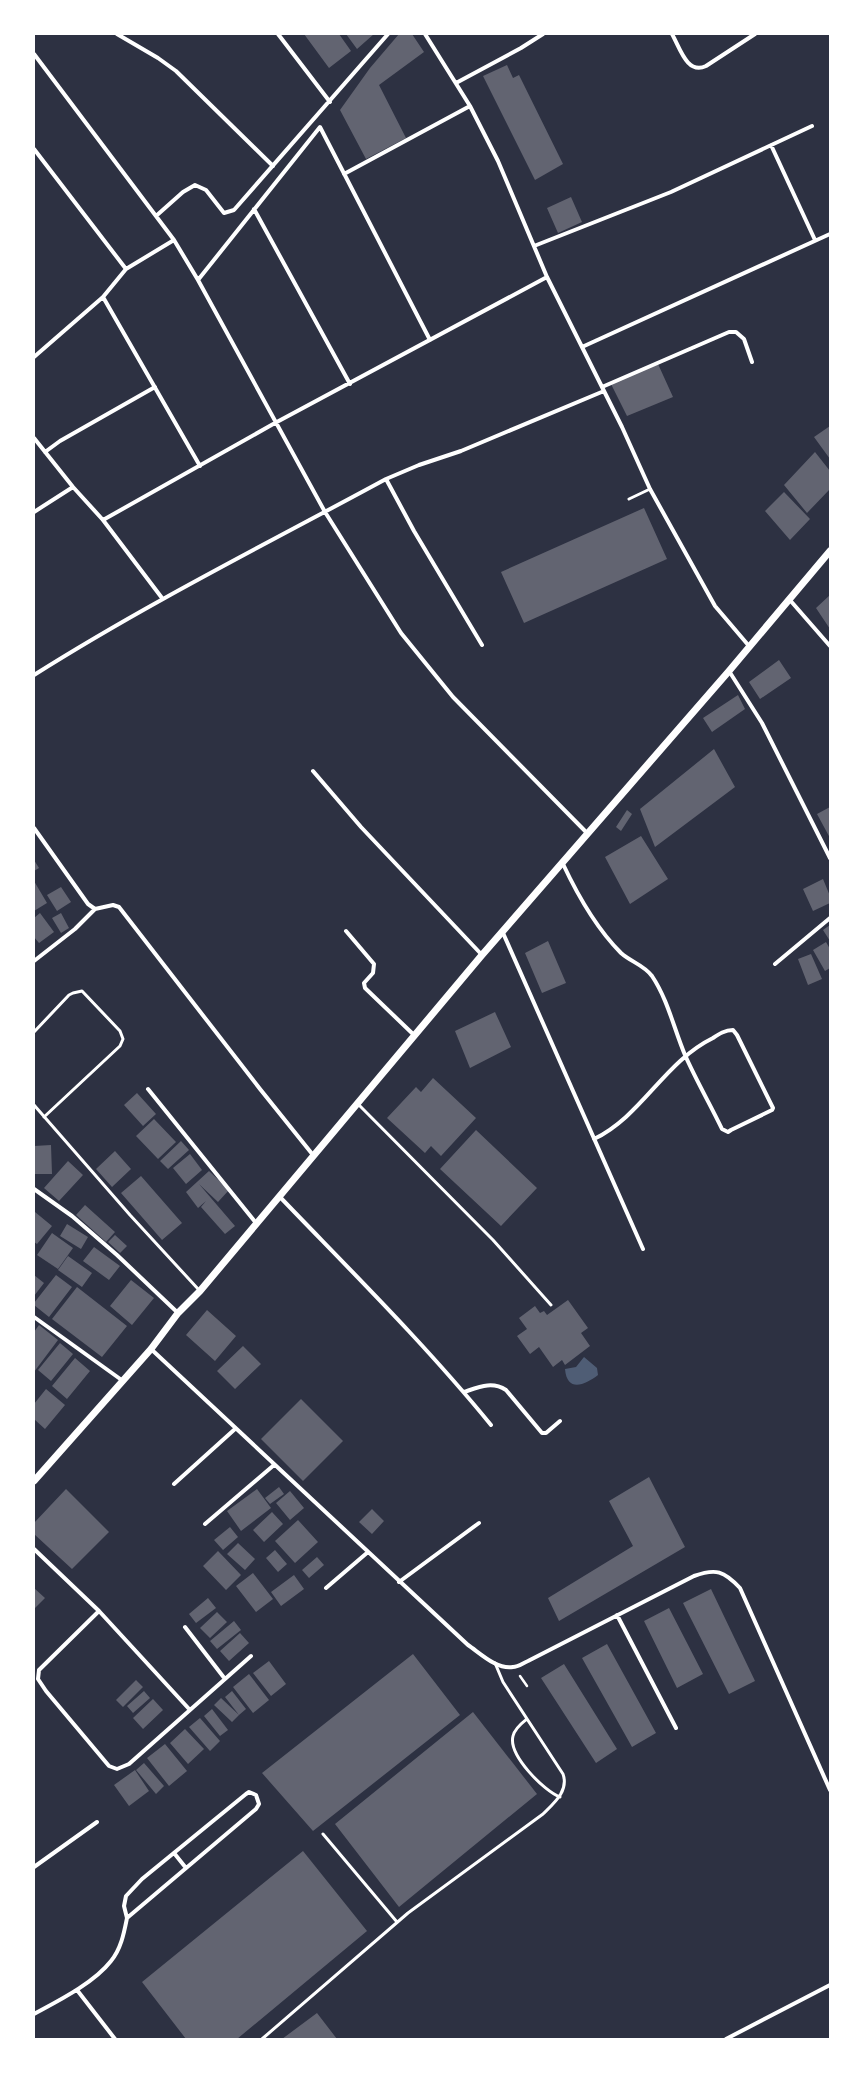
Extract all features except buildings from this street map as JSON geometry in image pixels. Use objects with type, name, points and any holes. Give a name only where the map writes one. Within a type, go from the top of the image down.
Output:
[{"type":"street","points":[[117,34],[171,67],[272,166]]},
{"type":"street","points":[[278,34],[330,102]]},
{"type":"street","points":[[156,216],[183,192],[195,185],[206,190],[224,213],[234,210],[388,34]]},
{"type":"street","points":[[425,34],[470,106],[507,180],[547,277],[603,389],[650,489],[715,606],[749,646]]},
{"type":"street","points":[[456,83],[521,48],[543,34]]},
{"type":"street","points":[[672,34],[686,61],[692,67],[699,69],[706,66],[754,34]]},
{"type":"street","points":[[34,54],[174,240],[198,280],[325,512],[401,633],[435,677],[588,835]]},
{"type":"street","points":[[344,174],[470,106]]},
{"type":"street","points":[[534,246],[671,192],[812,126]]},
{"type":"street","points":[[198,280],[320,127],[430,340]]},
{"type":"street","points":[[770,145],[815,240]]},
{"type":"street","points":[[34,149],[126,269]]},
{"type":"street","points":[[254,209],[350,384]]},
{"type":"street","points":[[582,347],[830,234]]},
{"type":"street","points":[[34,357],[102,297],[126,269],[174,240]]},
{"type":"street","points":[[103,520],[275,423],[547,277]]},
{"type":"street","points":[[102,297],[200,466]]},
{"type":"street","points":[[34,675],[92,638],[162,598],[386,479],[419,464],[461,451],[729,332],[736,332],[744,339],[752,362]]},
{"type":"street","points":[[45,452],[60,441],[155,387]]},
{"type":"street","points":[[34,438],[73,487],[103,520],[162,598]]},
{"type":"street","points":[[386,479],[414,531],[482,645]]},
{"type":"street","points":[[34,512],[73,487]]},
{"type":"street","points":[[34,1481],[151,1349],[178,1313],[200,1291],[482,955],[588,835],[830,551]]},
{"type":"street","points":[[789,598],[830,646]]},
{"type":"street","points":[[729,671],[762,724],[830,858]]},
{"type":"street","points":[[313,771],[361,827],[482,955]]},
{"type":"street","points":[[34,828],[85,900],[95,909]]},
{"type":"street","points":[[563,864],[599,928],[623,955],[646,969],[653,977],[666,1004],[685,1055],[724,1131],[731,1130],[772,1110],[773,1108],[737,1034],[733,1030],[725,1031],[702,1043],[685,1055],[614,1128],[594,1139]]},
{"type":"street","points":[[34,961],[75,929],[95,909],[113,905],[119,907],[313,1155]]},
{"type":"street","points":[[775,964],[830,918]]},
{"type":"street","points":[[346,931],[374,964],[373,973],[364,982],[365,988],[414,1035]]},
{"type":"street","points":[[503,933],[643,1249]]},
{"type":"street","points":[[148,1089],[256,1223]]},
{"type":"street","points":[[34,1189],[83,1226],[178,1313]]},
{"type":"street","points":[[279,1196],[464,1392],[491,1424]]},
{"type":"street","points":[[34,1317],[123,1381]]},
{"type":"street","points":[[151,1349],[468,1645],[504,1667],[513,1667],[617,1615],[678,1582],[704,1572],[721,1572],[740,1588],[830,1790]]},
{"type":"street","points":[[464,1392],[486,1385],[500,1386],[506,1390],[542,1433],[546,1433],[560,1421]]},
{"type":"street","points":[[174,1484],[235,1429]]},
{"type":"street","points":[[205,1524],[274,1465]]},
{"type":"street","points":[[399,1582],[479,1523]]},
{"type":"street","points":[[34,1549],[99,1611],[190,1710]]},
{"type":"street","points":[[326,1588],[368,1552]]},
{"type":"street","points":[[99,1611],[39,1670],[38,1679],[46,1692],[109,1766],[117,1769],[129,1764],[251,1656]]},
{"type":"street","points":[[617,1615],[676,1728]]},
{"type":"street","points":[[185,1627],[225,1679]]},
{"type":"street","points":[[34,2014],[77,1990],[111,1962],[123,1938],[127,1918],[124,1906],[126,1896],[142,1879],[246,1794],[249,1792],[256,1795],[259,1804],[256,1809],[127,1918]]},
{"type":"street","points":[[34,1867],[97,1822]]},
{"type":"street","points":[[174,1853],[186,1868]]},
{"type":"street","points":[[726,2039],[830,1985]]},
{"type":"street","points":[[77,1990],[115,2039]]},
{"type":"lane","points":[[629,499],[650,489]]},
{"type":"lane","points":[[34,1032],[69,995],[82,991],[120,1031],[123,1039],[120,1046],[44,1117]]},
{"type":"lane","points":[[357,1103],[493,1240],[551,1305]]},
{"type":"lane","points":[[34,1105],[130,1215],[200,1291]]},
{"type":"lane","points":[[262,2039],[398,1922],[543,1814],[560,1797],[565,1780],[563,1774],[503,1682],[494,1662]]},
{"type":"lane","points":[[527,1719],[520,1725],[513,1736],[515,1752],[536,1780],[552,1794],[560,1797]]},
{"type":"lane","points":[[323,1834],[398,1922]]},
{"type":"water","points":[[584,1357],[597,1368],[598,1375],[588,1382],[577,1385],[573,1384],[566,1377],[565,1369],[576,1367]]}]
